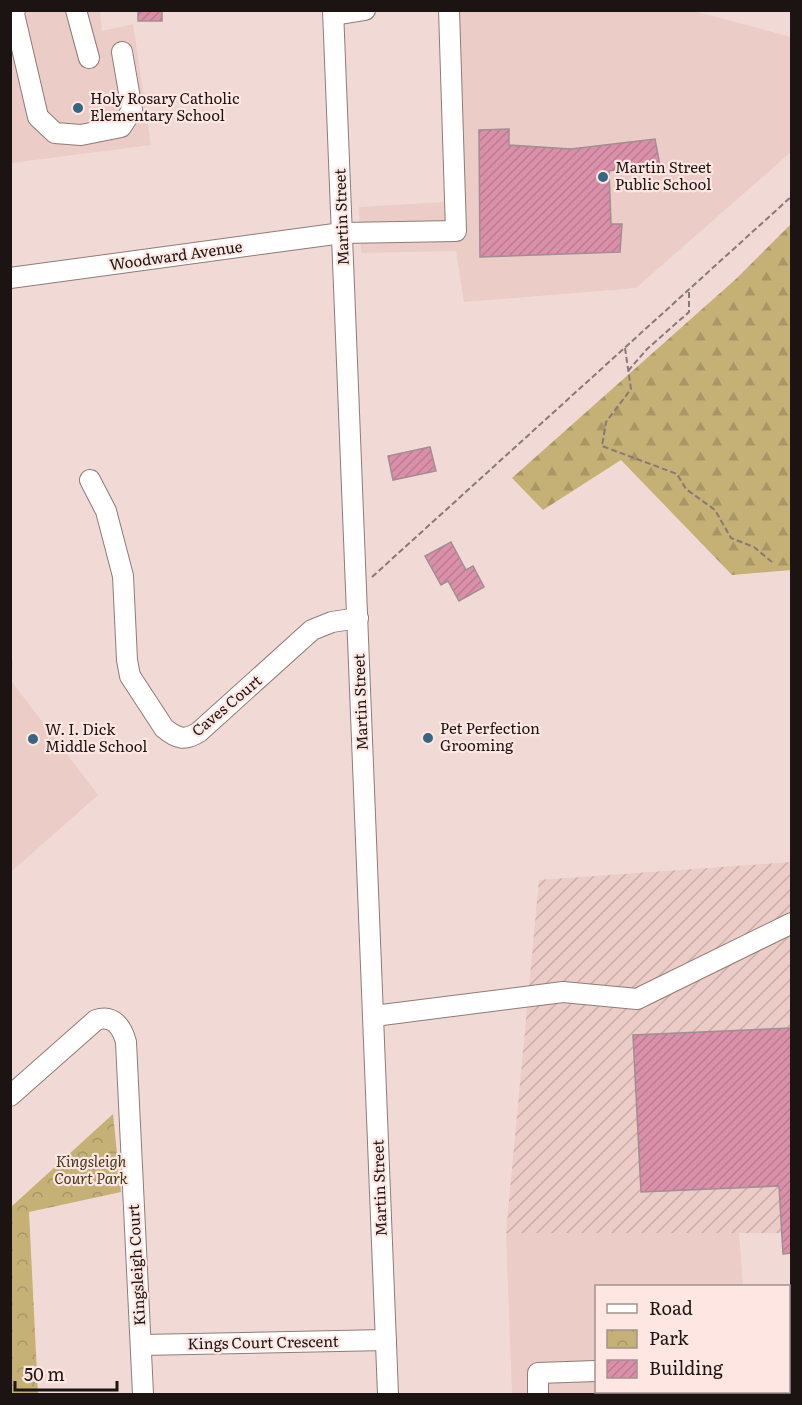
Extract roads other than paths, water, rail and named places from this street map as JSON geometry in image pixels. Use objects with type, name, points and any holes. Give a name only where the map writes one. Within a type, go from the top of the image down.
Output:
[{"type":"street","points":[[15,10],[14,14],[38,117],[55,133],[81,135],[122,127],[132,110],[122,52]]},
{"type":"street","points":[[76,10],[89,58]]},
{"type":"street","points":[[334,13],[365,10]]},
{"type":"street","name":"Woodward Avenue","points":[[10,278],[342,233],[456,231],[449,10]]},
{"type":"street","name":"Martin Street","points":[[334,13],[388,1395]]},
{"type":"street","name":"Caves Court","points":[[90,480],[106,511],[123,576],[127,660],[130,676],[164,728],[171,734],[181,738],[190,738],[199,732],[312,630],[332,622],[358,618]]},
{"type":"street","points":[[374,1016],[563,992],[637,999],[792,923]]},
{"type":"street","name":"Kingsleigh Court","points":[[10,1096],[96,1020],[104,1017],[111,1019],[123,1032],[126,1042],[143,1395]]},
{"type":"street","name":"Kings Court Crescent","points":[[141,1346],[386,1340]]},
{"type":"street","points":[[538,1395],[538,1373],[595,1371]]},
{"type":"place","name":"Holy Rosary Catholic Elementary School","points":[[78,108]]},
{"type":"place","name":"Martin Street Public School","points":[[603,177]]},
{"type":"place","name":"Pet Perfection Grooming","points":[[428,738]]},
{"type":"place","name":"W. I. Dick Middle School","points":[[33,739]]},
{"type":"park label","name":"Kingsleigh Court Park","points":[[91,1170]]}]
